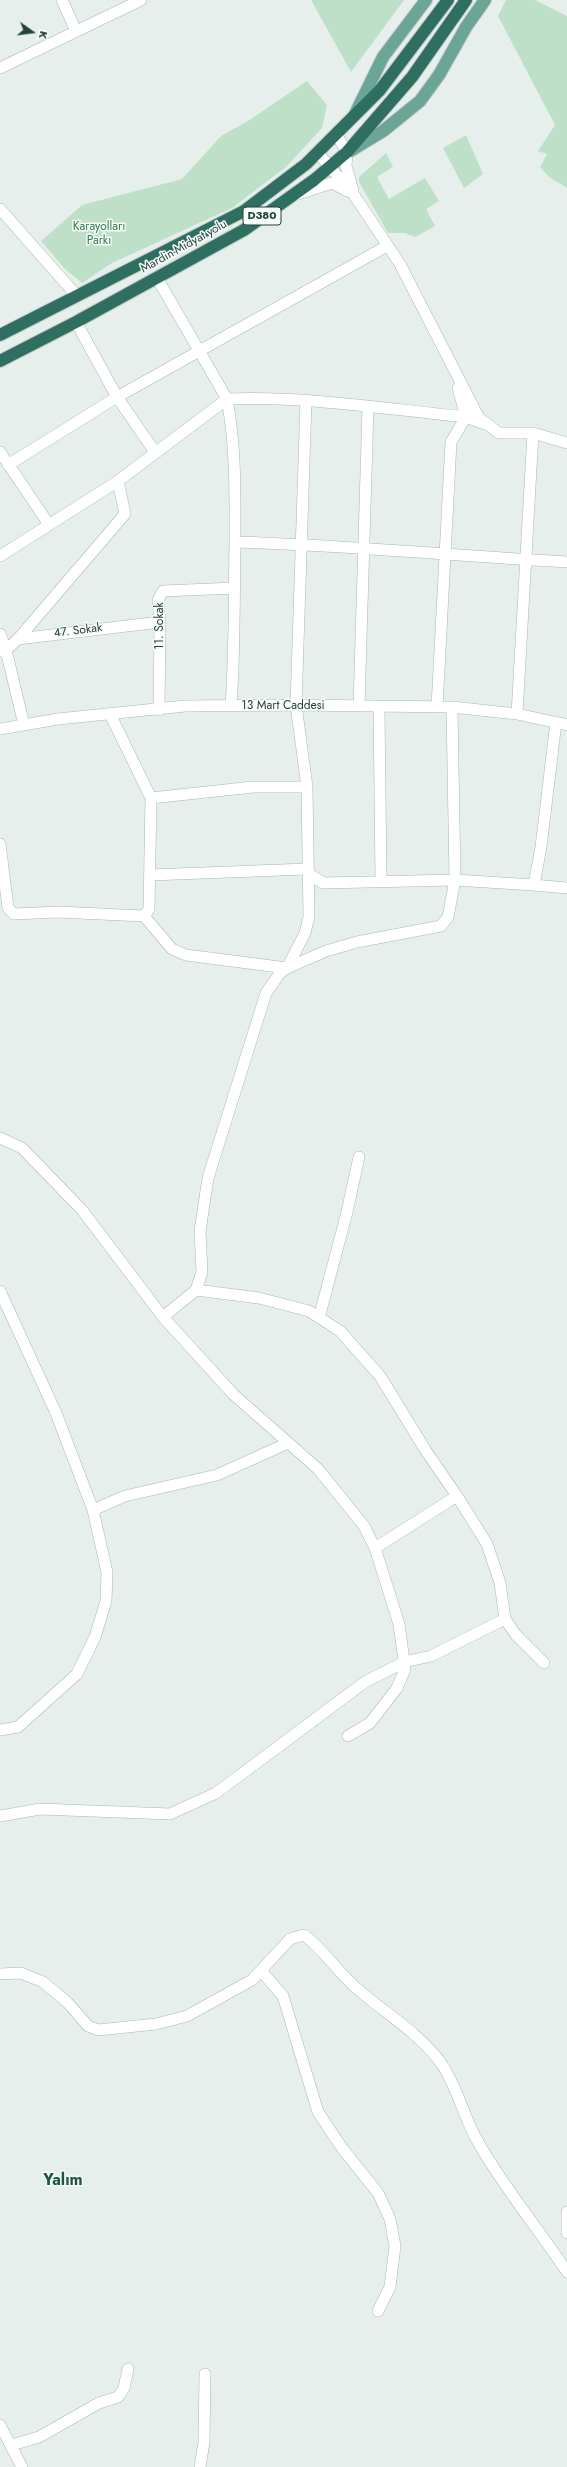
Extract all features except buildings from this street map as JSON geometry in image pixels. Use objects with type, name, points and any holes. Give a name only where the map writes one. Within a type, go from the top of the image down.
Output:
[{"type":"highway","name":"Mardin-Midyat yolu","points":[[0,335],[244,211],[306,164],[353,117],[403,61],[448,0]]},
{"type":"highway","name":"Mardin-Midyat yolu","points":[[0,361],[76,322],[244,230],[286,198],[314,180],[347,152],[412,77],[466,0]]},
{"type":"main road","points":[[353,117],[383,57],[426,0]]},
{"type":"main road","points":[[347,152],[383,132],[420,100],[439,75],[466,27],[485,0]]},
{"type":"street","points":[[62,0],[76,30]]},
{"type":"street","points":[[0,68],[76,30],[141,0]]},
{"type":"street","points":[[336,134],[347,152],[346,166],[354,195]]},
{"type":"street","points":[[317,152],[328,167],[354,195],[400,264],[479,418],[499,433],[533,433],[567,444]]},
{"type":"street","points":[[286,198],[332,183],[354,195]]},
{"type":"street","points":[[0,209],[77,296]]},
{"type":"street","points":[[8,465],[117,397],[387,246]]},
{"type":"street","points":[[157,278],[228,399],[233,431],[236,478],[235,588],[231,706]]},
{"type":"street","points":[[76,322],[117,397],[155,452]]},
{"type":"street","points":[[437,707],[451,442],[466,417],[453,368]]},
{"type":"street","points":[[0,556],[48,523],[118,481],[228,399],[277,398],[466,417],[490,426]]},
{"type":"street","points":[[287,968],[305,932],[308,917],[307,787],[296,705],[306,401]]},
{"type":"street","points":[[359,706],[368,407]]},
{"type":"street","points":[[516,714],[524,560],[533,433]]},
{"type":"street","points":[[0,452],[48,523]]},
{"type":"street","points":[[3,650],[18,639],[125,514],[118,481]]},
{"type":"street","points":[[235,542],[302,544],[364,550],[567,562]]},
{"type":"street","name":"11. Sokak","points":[[159,710],[160,622],[158,600],[163,591],[235,588]]},
{"type":"street","name":"47. Sokak","points":[[18,639],[160,622]]},
{"type":"street","points":[[0,634],[24,725]]},
{"type":"street","name":"13 Mart Caddesi","points":[[0,729],[58,719],[159,710],[185,706],[296,705],[359,706],[379,708],[452,707],[516,714],[567,724]]},
{"type":"street","points":[[162,1317],[196,1290],[202,1272],[200,1231],[208,1178],[266,993],[280,973],[287,968],[326,951],[357,942],[441,926],[448,917],[455,880],[452,707]]},
{"type":"street","points":[[379,708],[381,880]]},
{"type":"street","points":[[110,714],[151,798],[149,909],[144,916]]},
{"type":"street","points":[[534,885],[542,846],[556,722]]},
{"type":"street","points":[[151,798],[253,787],[307,787]]},
{"type":"street","points":[[0,844],[8,908],[14,914],[58,912],[144,916],[172,949],[186,955],[287,968]]},
{"type":"street","points":[[150,875],[308,872],[323,882],[455,880],[567,888]]},
{"type":"street","points":[[0,1138],[22,1148],[82,1210],[162,1317],[234,1394],[318,1469],[364,1526],[375,1548],[399,1624],[405,1669],[397,1688],[370,1723],[348,1736]]},
{"type":"street","points":[[319,1318],[347,1212],[359,1157]]},
{"type":"street","points":[[196,1290],[259,1298],[309,1311],[340,1331],[380,1376],[426,1451],[457,1496],[487,1544],[500,1583],[505,1619],[516,1635],[544,1664]]},
{"type":"street","points":[[0,1291],[56,1413],[93,1510],[107,1572],[106,1601],[95,1637],[77,1674],[18,1727],[0,1730]]},
{"type":"street","points":[[93,1510],[125,1496],[217,1475],[288,1443]]},
{"type":"street","points":[[375,1548],[457,1496]]},
{"type":"street","points":[[0,1816],[40,1809],[170,1814],[216,1793],[365,1682],[404,1662],[431,1656],[505,1619]]},
{"type":"street","points":[[0,1974],[21,1973],[43,1982],[67,2002],[88,2026],[98,2030],[156,2024],[187,2016],[252,1980],[290,1939],[304,1936],[318,1945],[350,1982],[370,2000],[408,2028],[440,2062],[458,2092],[469,2126],[498,2176],[567,2272]]},
{"type":"street","points":[[261,1971],[283,1996],[318,2112],[342,2148],[378,2193],[390,2219],[395,2246],[390,2288],[378,2311]]},
{"type":"street","points":[[567,2212],[567,2233]]},
{"type":"street","points":[[12,2445],[39,2437],[99,2403],[118,2396],[124,2388],[128,2369]]},
{"type":"street","points":[[200,2467],[204,2442],[205,2374]]},
{"type":"street","points":[[0,2426],[12,2445],[22,2467]]},
{"type":"green space","points":[[311,0],[404,0],[351,72]]},
{"type":"green space","points":[[506,0],[535,0],[567,16],[567,188],[549,177],[540,167],[547,154],[538,151],[555,125],[498,16]]},
{"type":"green space","name":"Karayolları Parkı","points":[[307,81],[327,105],[322,128],[286,167],[232,208],[112,263],[82,283],[64,268],[41,241],[82,205],[182,179],[221,136],[248,121]]},
{"type":"green space","points":[[466,135],[483,174],[464,188],[443,148]]},
{"type":"green space","points":[[386,153],[393,167],[377,177],[389,199],[425,178],[439,201],[426,209],[435,226],[415,237],[405,233],[388,233],[359,182],[359,177]]},
{"type":"district","name":"Yalım","points":[[63,2181]]}]
